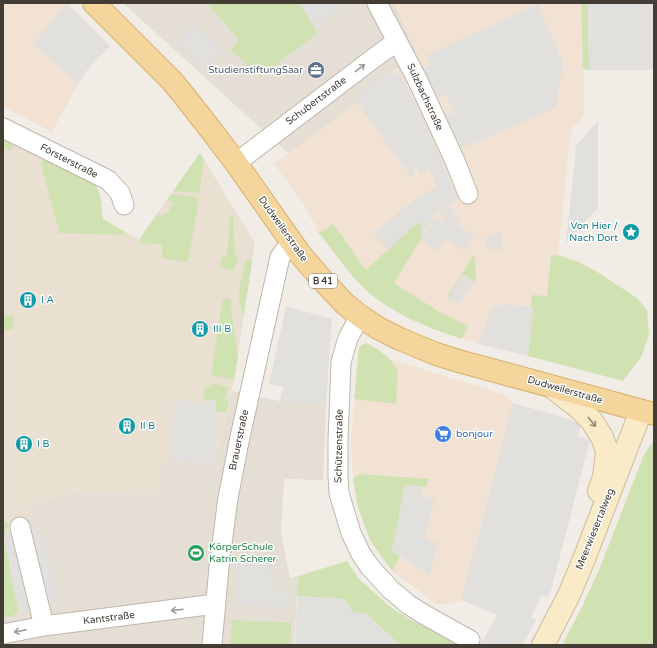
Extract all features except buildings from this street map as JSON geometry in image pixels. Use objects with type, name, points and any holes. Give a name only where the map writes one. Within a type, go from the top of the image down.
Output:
[{"type":"main road","name":"Dudweilerstraße","points":[[94,3],[172,81],[236,162],[300,254],[345,304],[360,316],[378,328],[436,354],[648,413]]},
{"type":"main road","points":[[552,387],[592,420],[602,437],[607,451],[604,477],[585,535],[584,559]]},
{"type":"main road","name":"Meerwiesertalweg","points":[[543,645],[569,595],[648,413]]},
{"type":"street","name":"Sulzbachstraße","points":[[377,3],[418,81],[455,161],[468,194]]},
{"type":"street","name":"Schubertstraße","points":[[236,162],[398,41]]},
{"type":"street","name":"Försterstraße","points":[[3,128],[108,180],[120,192],[124,205]]},
{"type":"street","name":"Brauerstraße","points":[[212,645],[228,498],[280,256],[291,242]]},
{"type":"street","name":"Schützenstraße","points":[[360,316],[348,338],[341,362],[338,488],[350,533],[370,567],[391,590],[409,605],[470,640]]},
{"type":"street","points":[[20,527],[44,626]]},
{"type":"street","name":"Kantstraße","points":[[3,634],[44,626],[216,604]]},
{"type":"shaded area","points":[[3,3],[67,3],[110,46],[88,69],[81,79],[52,132],[3,106]]},
{"type":"shaded area","points":[[66,3],[110,46],[88,69],[78,84],[33,44]]},
{"type":"shaded area","points":[[123,3],[394,3],[418,57],[387,74],[359,94],[357,103],[289,154]]},
{"type":"shaded area","points":[[299,3],[352,3],[316,28]]},
{"type":"shaded area","points":[[394,3],[581,3],[584,114],[580,122],[573,127],[570,137],[558,255],[551,256],[541,359],[479,344],[436,330],[411,320],[386,305],[364,288],[346,268],[318,232],[316,226],[305,209],[306,207],[274,164],[357,103],[359,94],[387,74],[418,57]]},
{"type":"shaded area","points":[[588,3],[654,3],[654,68],[647,70],[589,70]]},
{"type":"shaded area","points":[[538,4],[563,63],[556,108],[451,153],[437,121],[454,113],[446,94],[428,102],[414,73],[431,64],[427,55]]},
{"type":"shaded area","points":[[194,23],[224,51],[207,70],[176,42]]},
{"type":"shaded area","points":[[392,72],[399,74],[404,81],[427,127],[458,199],[437,212],[422,233],[419,221],[387,251],[374,233],[416,198],[437,187],[429,169],[420,174],[415,163],[413,179],[357,103],[359,94]]},
{"type":"shaded area","points":[[598,121],[598,208],[566,243],[576,146]]},
{"type":"shaded area","points":[[3,135],[92,182],[97,187],[100,194],[103,219],[139,239],[200,153],[255,243],[234,380],[214,464],[160,460],[159,493],[73,492],[30,505],[20,527],[7,531],[9,524],[3,520]]},
{"type":"shaded area","points":[[450,205],[459,217],[455,223],[474,235],[465,251],[445,239],[438,251],[420,240],[435,218],[444,222],[445,220],[439,213]]},
{"type":"shaded area","points":[[501,232],[502,251],[487,248],[486,237]]},
{"type":"shaded area","points":[[463,274],[475,282],[459,305],[448,298]]},
{"type":"shaded area","points":[[504,304],[533,307],[528,356],[479,344],[490,312],[494,307]]},
{"type":"shaded area","points":[[286,306],[332,319],[326,405],[289,403],[280,401],[283,387],[269,384]]},
{"type":"shaded area","points":[[366,343],[376,348],[390,359],[508,396],[513,403],[461,600],[450,604],[437,604],[392,571],[370,540],[358,507],[353,479],[351,442],[359,347]]},
{"type":"shaded area","points":[[232,391],[289,403],[326,405],[323,480],[284,479],[281,535],[290,578],[298,576],[294,645],[3,645],[3,618],[12,616],[9,567],[10,559],[8,558],[7,531],[20,527],[30,505],[73,492],[159,493],[160,460],[214,464]]},
{"type":"shaded area","points":[[175,400],[209,404],[210,400],[216,400],[214,464],[169,460]]},
{"type":"shaded area","points":[[513,403],[566,418],[581,425],[578,437],[590,440],[548,598],[542,595],[531,617],[536,620],[522,645],[480,645],[497,615],[461,600]]},
{"type":"shaded area","points":[[405,485],[422,487],[422,496],[435,499],[425,539],[438,543],[430,575],[392,551]]},
{"type":"shaded area","points":[[39,526],[60,600],[19,611],[9,567],[10,559],[8,558],[4,538],[7,531],[20,527],[21,531]]},
{"type":"shaded area","points":[[238,560],[268,563],[278,589],[291,591],[289,608],[235,605]]},
{"type":"shaded area","points":[[297,596],[344,599],[354,613],[365,613],[400,645],[295,645]]},
{"type":"green space","points":[[207,3],[299,3],[318,33],[260,77],[231,50],[239,40]]},
{"type":"green space","points":[[581,3],[588,3],[589,70],[583,69]]},
{"type":"green space","points":[[3,135],[12,140],[12,150],[3,149]]},
{"type":"green space","points":[[200,153],[204,160],[199,193],[173,191]]},
{"type":"green space","points":[[46,159],[92,182],[96,186],[100,195],[103,219],[125,232],[124,235],[59,233],[41,163]]},
{"type":"green space","points":[[171,194],[199,198],[188,262],[162,258],[162,244],[139,243],[140,239],[157,214],[160,216],[168,212],[173,203],[167,200]]},
{"type":"green space","points":[[230,216],[233,216],[235,256],[239,257],[234,270],[220,267],[221,257],[227,257]]},
{"type":"green space","points":[[419,221],[423,236],[394,283],[438,311],[468,326],[462,339],[410,319],[375,298],[352,275],[318,232],[324,231],[333,224],[366,270]]},
{"type":"green space","points":[[558,255],[579,262],[599,273],[637,298],[647,310],[649,336],[641,357],[623,381],[528,356],[533,308],[531,307],[532,295],[547,296],[551,256]]},
{"type":"green space","points":[[473,256],[475,257],[475,282],[463,274],[448,298],[447,297]]},
{"type":"green space","points":[[247,259],[252,260],[244,315],[242,314],[239,297],[241,279]]},
{"type":"green space","points":[[223,298],[230,298],[238,358],[234,380],[211,375]]},
{"type":"green space","points":[[3,315],[14,316],[13,329],[3,330]]},
{"type":"green space","points":[[366,343],[385,355],[398,371],[396,404],[354,399],[359,347]]},
{"type":"green space","points":[[212,383],[228,387],[225,400],[229,401],[226,413],[216,412],[216,401],[203,399],[205,386],[212,387]]},
{"type":"green space","points":[[654,441],[654,645],[562,645],[581,609],[601,565],[643,457]]},
{"type":"green space","points":[[360,474],[429,479],[426,487],[405,485],[392,551],[400,557],[392,571],[370,540],[358,507],[353,479]]},
{"type":"green space","points":[[3,520],[9,524],[4,538],[19,611],[12,616],[3,618]]},
{"type":"green space","points":[[347,561],[359,579],[392,608],[411,620],[452,640],[455,645],[400,645],[365,613],[354,613],[344,599],[297,596],[298,576]]},
{"type":"green space","points":[[232,620],[291,623],[290,645],[230,645]]},
{"type":"place","name":"StudienstiftungSaar","points":[[316,70]]},
{"type":"place","name":"Von Hier / Nach Dort","points":[[631,232]]},
{"type":"place","name":"I A","points":[[28,300]]},
{"type":"place","name":"III B","points":[[200,329]]},
{"type":"place","name":"II B","points":[[127,426]]},
{"type":"place","name":"bonjour","points":[[443,434]]},
{"type":"place","name":"I B","points":[[24,444]]},
{"type":"place","name":"KörperSchule Katrin Scherer","points":[[196,553]]}]
